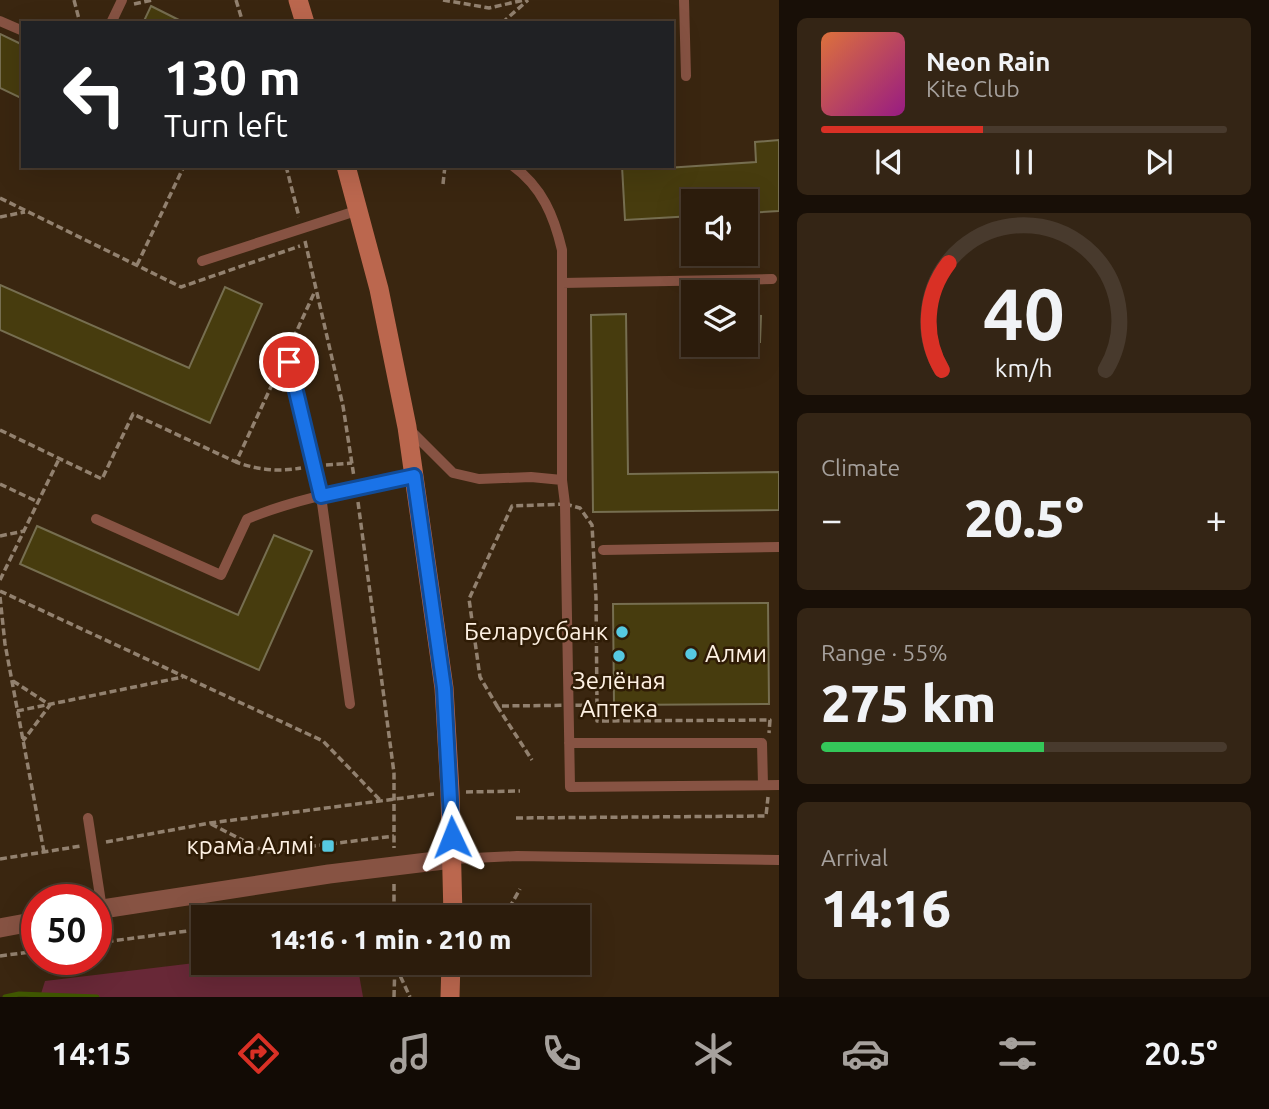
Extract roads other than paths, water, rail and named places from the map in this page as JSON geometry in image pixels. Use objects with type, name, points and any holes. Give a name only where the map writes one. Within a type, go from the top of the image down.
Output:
[{"type":"main road","points":[[298,0],[304,21]]},
{"type":"main road","points":[[347,168],[379,289],[407,427],[444,688],[453,905]]},
{"type":"main road","points":[[450,997],[451,975]]},
{"type":"street","points":[[112,907],[453,859]]},
{"type":"street","points":[[0,928],[21,924]]},
{"type":"lane","points":[[112,21],[123,0]]},
{"type":"lane","points":[[684,0],[686,76]]},
{"type":"lane","points":[[0,20],[21,30]]},
{"type":"lane","points":[[516,168],[542,195],[555,224],[562,250],[562,480],[565,504],[570,787],[779,785]]},
{"type":"lane","points":[[202,261],[359,210]]},
{"type":"lane","points":[[562,283],[772,279]]},
{"type":"lane","points":[[286,359],[316,466],[350,704]]},
{"type":"lane","points":[[407,427],[453,473],[479,479],[531,477],[562,480]]},
{"type":"lane","points":[[96,519],[221,575],[247,519],[272,508],[414,476]]},
{"type":"lane","points":[[603,550],[779,547]]},
{"type":"lane","points":[[569,743],[762,743],[763,785]]},
{"type":"lane","points":[[88,818],[97,884]]},
{"type":"lane","points":[[453,859],[517,856],[779,860]]},
{"type":"waterway","points":[[5,997],[19,994],[97,997]]},
{"type":"place","name":"Беларусбанк","points":[[622,632]]},
{"type":"place","name":"Алми","points":[[691,654]]},
{"type":"place","name":"Зелёная Аптека","points":[[619,656]]},
{"type":"place","name":"крама Алмі","points":[[328,846]]}]
